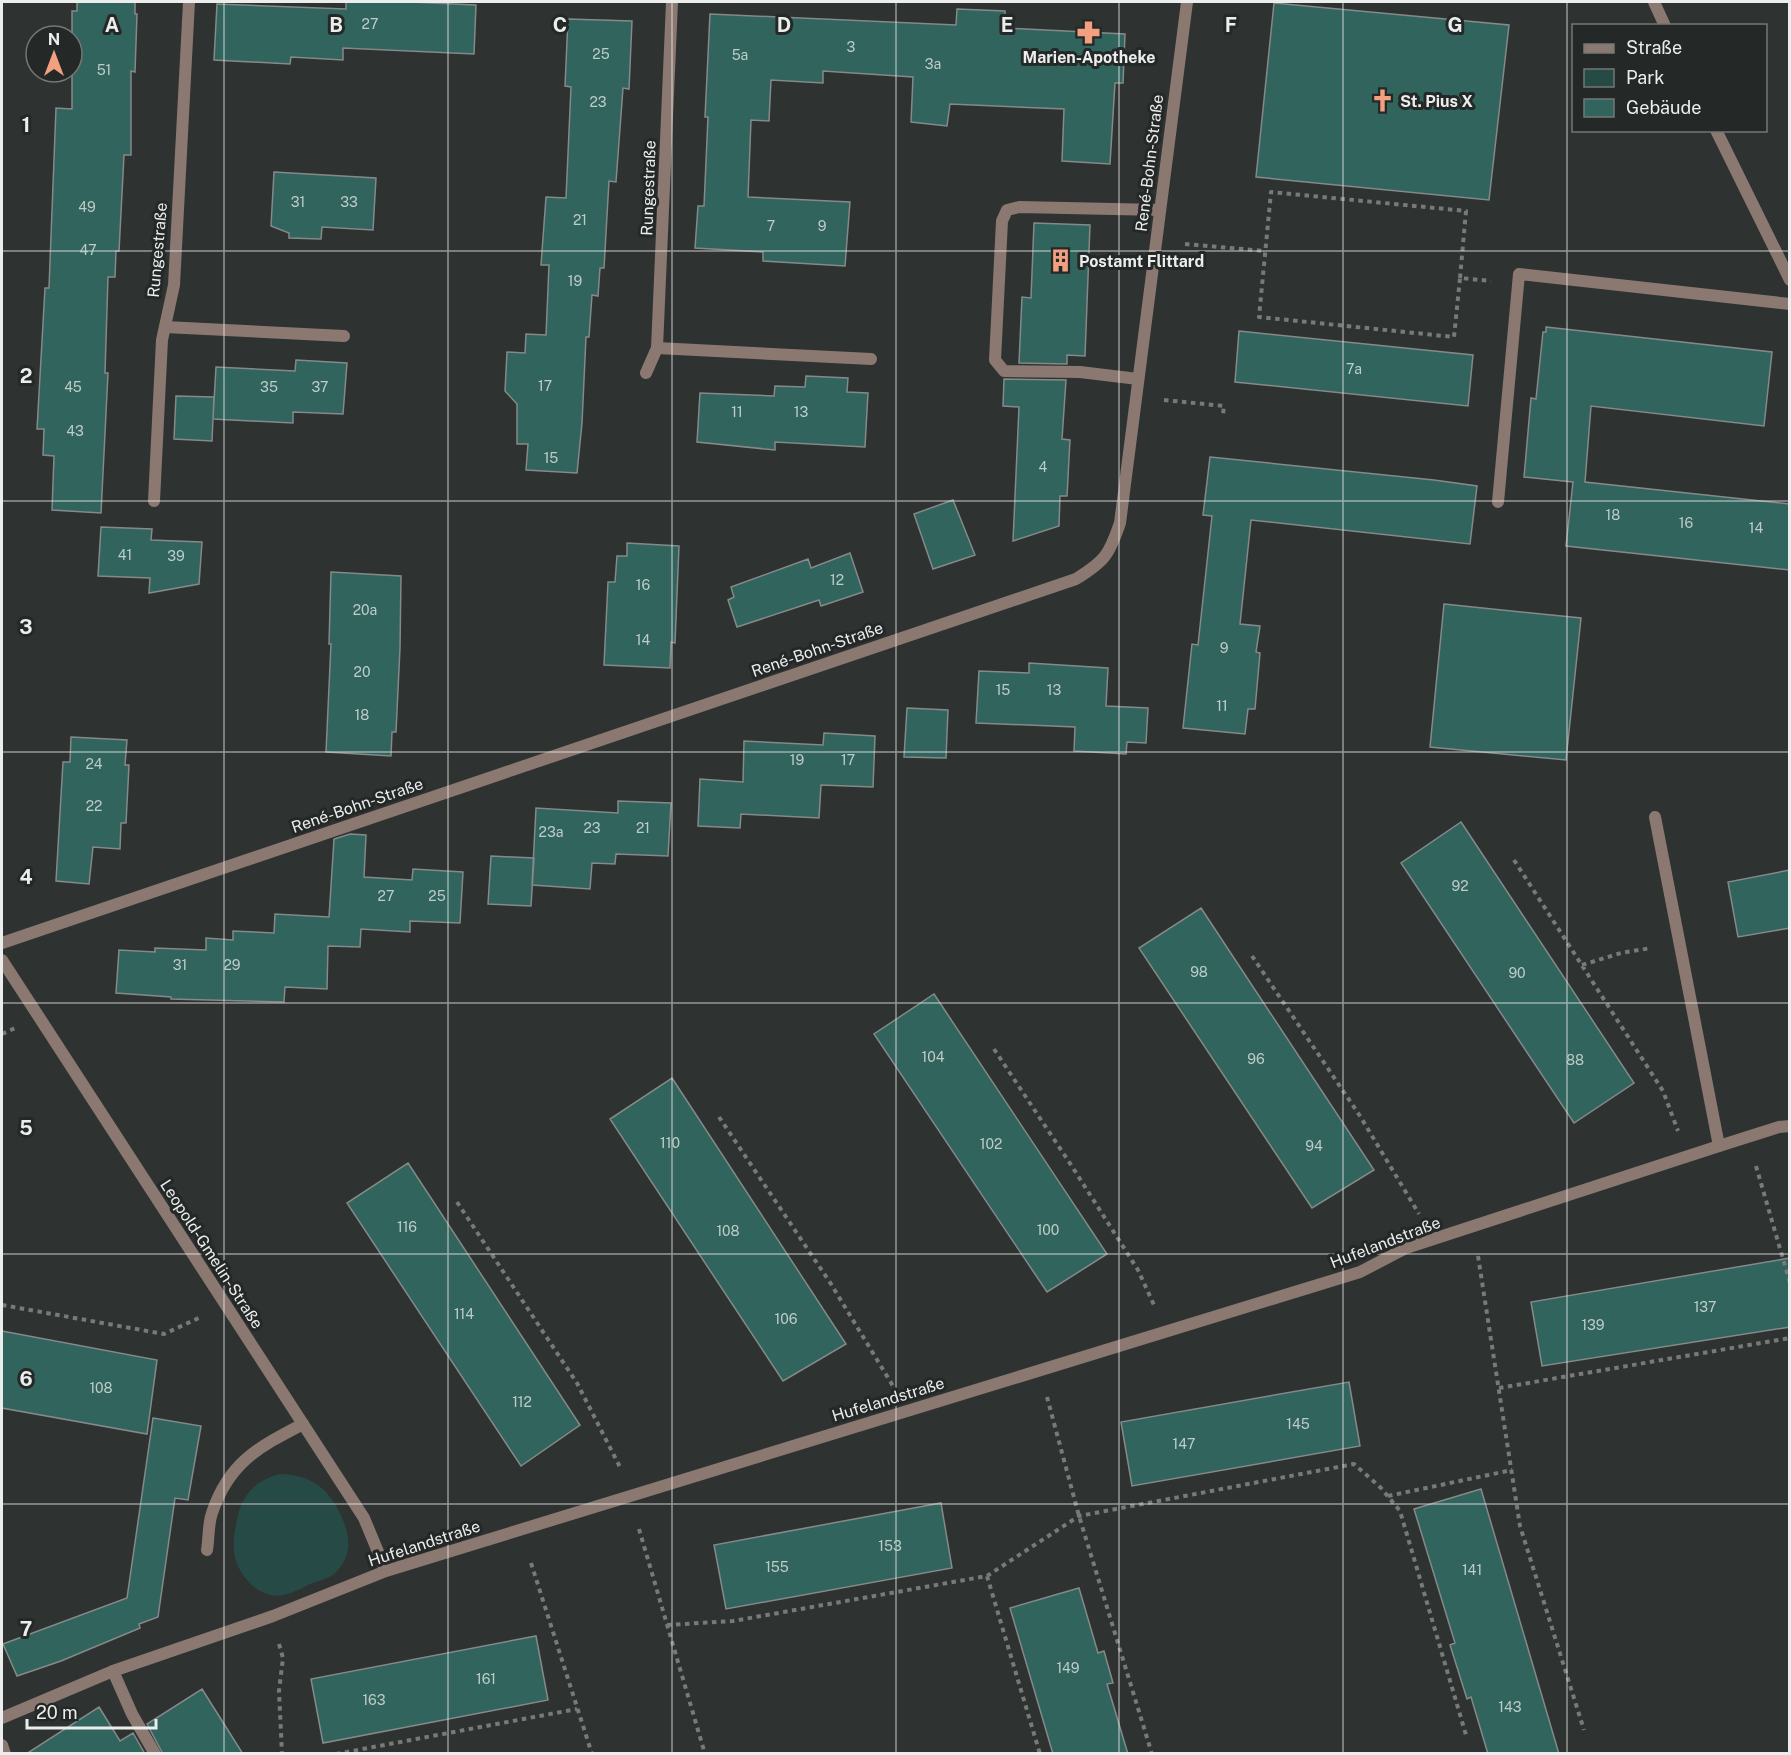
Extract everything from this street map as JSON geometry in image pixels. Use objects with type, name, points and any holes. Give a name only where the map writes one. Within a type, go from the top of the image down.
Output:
[{"type":"street","name":"Rungestraße","points":[[154,501],[162,340],[174,285],[189,2]]},
{"type":"street","name":"Rungestraße","points":[[646,373],[657,348],[672,2]]},
{"type":"street","name":"René-Bohn-Straße","points":[[2,943],[1076,579],[1098,566],[1111,549],[1119,523],[1187,2]]},
{"type":"street","points":[[1653,2],[1664,24]]},
{"type":"street","points":[[1717,132],[1790,280]]},
{"type":"street","points":[[1138,379],[1080,372],[1004,371],[995,360],[1002,221],[1007,210],[1019,207],[1160,210]]},
{"type":"street","points":[[1498,502],[1519,274],[1790,304]]},
{"type":"street","points":[[165,327],[344,336]]},
{"type":"street","points":[[657,348],[871,359]]},
{"type":"street","points":[[1655,817],[1719,1146]]},
{"type":"street","name":"Leopold-Gmelin-Straße","points":[[2,960],[364,1518],[386,1571]]},
{"type":"street","name":"Hufelandstraße","points":[[2,1718],[113,1671],[273,1616],[386,1571],[1360,1272],[1406,1248],[1719,1146],[1779,1127],[1790,1126]]},
{"type":"street","points":[[207,1550],[211,1514],[230,1475],[259,1447],[303,1424]]},
{"type":"street","points":[[113,1671],[132,1714],[155,1754]]},
{"type":"street","points":[[2,1745],[6,1754]]},
{"type":"path","points":[[1271,192],[1466,211],[1460,278],[1454,337],[1259,317],[1271,192]]},
{"type":"path","points":[[1188,244],[1265,251]]},
{"type":"path","points":[[1460,278],[1518,284]]},
{"type":"path","points":[[1168,401],[1224,406],[1223,414]]},
{"type":"path","points":[[1514,860],[1663,1090],[1687,1157]]},
{"type":"path","points":[[1582,965],[1621,953],[1679,943]]},
{"type":"path","points":[[1252,956],[1360,1116],[1434,1239]]},
{"type":"path","points":[[994,1049],[1138,1270],[1167,1331]]},
{"type":"path","points":[[719,1117],[831,1284],[908,1411]]},
{"type":"path","points":[[1756,1166],[1790,1283]]},
{"type":"path","points":[[457,1202],[577,1383],[633,1495]]},
{"type":"path","points":[[1478,1256],[1521,1526],[1584,1730]]},
{"type":"path","points":[[2,1305],[164,1334],[226,1305]]},
{"type":"path","points":[[1499,1389],[1790,1338]]},
{"type":"path","points":[[1047,1396],[1079,1516],[1152,1754]]},
{"type":"path","points":[[667,1625],[733,1621],[987,1576],[1079,1516],[1354,1464],[1400,1510],[1466,1735]]},
{"type":"path","points":[[1388,1496],[1512,1470]]},
{"type":"path","points":[[639,1529],[705,1754]]},
{"type":"path","points":[[531,1563],[592,1754]]},
{"type":"path","points":[[987,1576],[1040,1754]]},
{"type":"path","points":[[273,1616],[283,1658],[279,1691],[282,1754]]},
{"type":"path","points":[[336,1754],[577,1709]]},
{"type":"green space","points":[[280,1474],[306,1479],[326,1492],[344,1523],[348,1549],[342,1566],[332,1575],[291,1593],[275,1596],[258,1590],[244,1577],[236,1560],[234,1542],[238,1515],[249,1492],[262,1481]]},
{"type":"building","points":[[77,2],[135,2],[135,14],[137,14],[135,72],[131,71],[131,155],[124,155],[119,251],[116,251],[115,277],[108,277],[105,373],[108,373],[101,513],[52,510],[54,456],[43,455],[44,429],[37,429],[45,288],[49,288],[56,108],[72,109],[72,84],[84,84],[84,24],[72,24],[72,11],[77,11]]},
{"type":"building","points":[[346,2],[476,5],[474,54],[343,48],[343,60],[291,57],[290,64],[214,60],[217,4],[346,9]]},
{"type":"building","name":"St. Pius X","points":[[1274,3],[1509,25],[1489,200],[1256,177]]},
{"type":"building","points":[[957,9],[1005,11],[1005,28],[1125,34],[1123,83],[1115,83],[1110,164],[1062,161],[1064,109],[950,104],[947,126],[911,122],[913,77],[823,71],[823,83],[771,80],[769,121],[751,120],[748,197],[850,202],[845,266],[763,261],[763,252],[695,248],[698,206],[704,206],[710,14],[956,25]]},
{"type":"building","points":[[568,19],[632,21],[629,89],[623,88],[616,182],[609,181],[604,268],[600,268],[598,296],[592,295],[589,337],[586,337],[577,473],[526,470],[528,444],[517,444],[517,404],[505,391],[507,352],[525,353],[526,334],[546,335],[549,265],[541,265],[546,197],[566,198],[571,87],[565,86]]},
{"type":"building","points":[[274,172],[376,178],[373,230],[322,227],[321,239],[289,238],[289,233],[271,226]]},
{"type":"building","name":"Postamt Flittard","points":[[1034,223],[1090,225],[1085,356],[1067,355],[1067,364],[1019,363],[1022,297],[1031,298]]},
{"type":"building","points":[[1546,327],[1772,352],[1764,426],[1591,406],[1585,482],[1790,504],[1790,570],[1566,546],[1573,482],[1524,477],[1531,398],[1536,399],[1543,332],[1546,332]]},
{"type":"building","points":[[1239,331],[1473,355],[1468,406],[1235,382]]},
{"type":"building","points":[[296,360],[347,363],[343,414],[293,412],[293,423],[213,419],[216,367],[295,371]]},
{"type":"building","points":[[806,376],[848,378],[847,392],[868,393],[865,447],[775,442],[775,450],[697,442],[700,393],[774,396],[775,386],[805,387]]},
{"type":"building","points":[[1004,379],[1066,380],[1062,439],[1070,440],[1067,496],[1060,496],[1059,526],[1013,541],[1019,407],[1003,406]]},
{"type":"building","points":[[176,396],[214,397],[212,441],[174,439]]},
{"type":"building","points":[[1210,457],[1477,486],[1470,544],[1251,520],[1240,624],[1260,626],[1256,652],[1260,653],[1255,709],[1248,709],[1245,734],[1183,728],[1192,644],[1198,645],[1212,516],[1203,515]]},
{"type":"building","points":[[953,500],[975,555],[933,569],[914,514]]},
{"type":"building","points":[[101,527],[152,529],[151,540],[202,542],[199,584],[149,593],[150,578],[98,576]]},
{"type":"building","points":[[627,543],[679,546],[675,643],[671,642],[670,668],[604,665],[608,582],[615,582],[617,556],[627,556]]},
{"type":"building","points":[[850,553],[863,592],[821,606],[819,600],[737,627],[728,600],[734,597],[731,587],[808,559],[811,568]]},
{"type":"building","points":[[331,572],[401,576],[396,732],[392,732],[391,756],[326,752],[331,644],[329,644]]},
{"type":"building","points":[[1444,604],[1581,618],[1566,760],[1430,747]]},
{"type":"building","points":[[1029,663],[1108,668],[1106,706],[1148,708],[1146,743],[1127,742],[1126,754],[1074,751],[1075,727],[976,723],[979,671],[1029,673]]},
{"type":"building","points":[[907,708],[948,710],[946,758],[904,757]]},
{"type":"building","points":[[824,733],[875,736],[873,787],[821,785],[819,818],[741,814],[740,828],[698,826],[700,779],[743,782],[744,741],[823,745]]},
{"type":"building","points":[[71,737],[127,740],[125,765],[129,765],[126,823],[121,823],[120,849],[93,847],[89,884],[56,881],[63,762],[70,762]]},
{"type":"building","points":[[618,801],[671,803],[668,856],[616,854],[615,864],[592,863],[590,889],[532,885],[536,808],[618,813]]},
{"type":"building","points":[[1461,822],[1634,1083],[1574,1123],[1401,863]]},
{"type":"building","points":[[350,834],[366,835],[364,877],[412,880],[413,869],[463,872],[460,923],[410,921],[410,932],[361,929],[360,947],[328,946],[327,989],[285,987],[284,1002],[171,999],[171,997],[116,993],[119,950],[155,952],[155,948],[206,950],[206,938],[233,940],[233,931],[274,933],[275,914],[329,917],[334,839]]},
{"type":"building","points":[[491,856],[534,858],[531,906],[488,904]]},
{"type":"building","points":[[1790,870],[1790,928],[1738,937],[1728,882]]},
{"type":"building","points":[[1201,908],[1374,1170],[1312,1208],[1139,948]]},
{"type":"building","points":[[934,994],[1107,1254],[1047,1292],[874,1034]]},
{"type":"building","points":[[672,1078],[846,1344],[783,1381],[610,1119]]},
{"type":"building","points":[[408,1163],[580,1425],[521,1466],[347,1203]]},
{"type":"building","points":[[1790,1258],[1790,1327],[1542,1366],[1531,1302]]},
{"type":"building","points":[[2,1331],[157,1360],[147,1434],[2,1408]]},
{"type":"building","points":[[1349,1382],[1360,1446],[1132,1486],[1121,1422]]},
{"type":"building","points":[[153,1418],[201,1426],[188,1500],[175,1498],[158,1617],[139,1624],[140,1628],[61,1661],[17,1676],[3,1644],[127,1598]]},
{"type":"building","points":[[1481,1489],[1559,1754],[1488,1754],[1471,1697],[1467,1699],[1450,1645],[1455,1643],[1414,1509]]},
{"type":"building","points":[[941,1503],[952,1568],[726,1609],[714,1545]]},
{"type":"building","points":[[1079,1588],[1098,1653],[1104,1651],[1113,1683],[1107,1684],[1128,1754],[1053,1754],[1010,1608]]},
{"type":"building","points":[[536,1636],[548,1700],[323,1743],[311,1679]]},
{"type":"building","points":[[202,1689],[243,1754],[163,1754],[147,1724]]},
{"type":"building","points":[[99,1707],[120,1741],[133,1733],[145,1754],[26,1754]]},
{"type":"place","name":"Marien-Apotheke","points":[[1089,32]]},
{"type":"place","name":"St. Pius X","points":[[1382,101]]},
{"type":"place","name":"Postamt Flittard","points":[[1061,261]]}]
